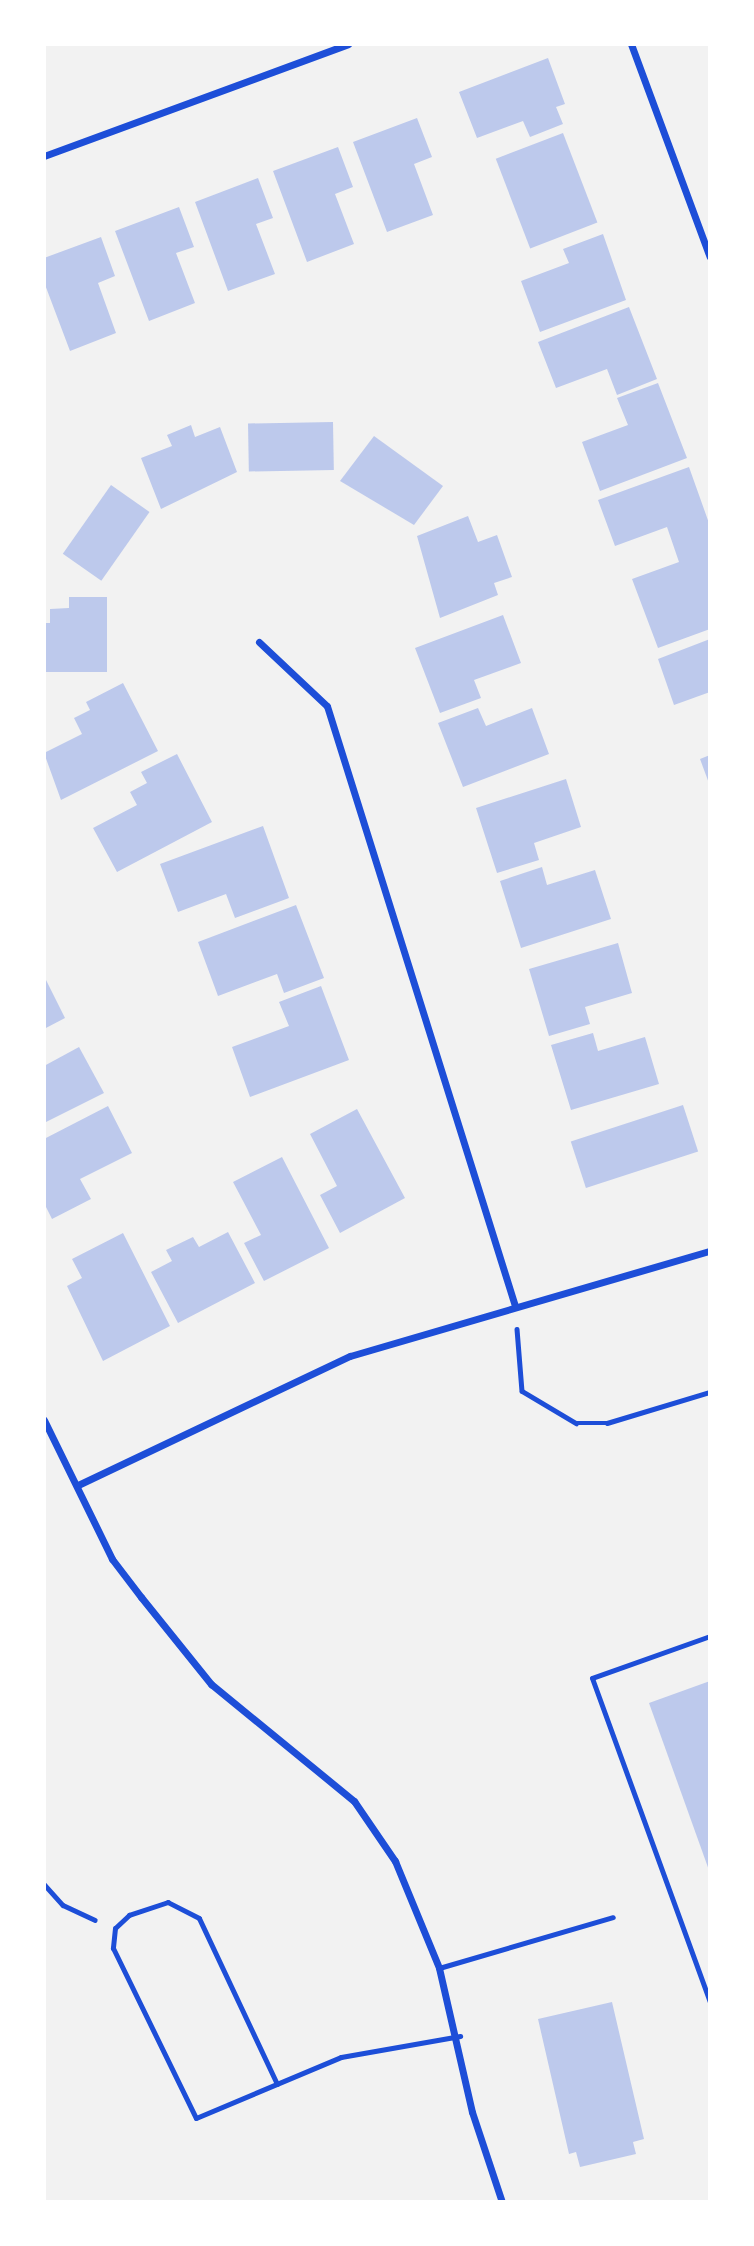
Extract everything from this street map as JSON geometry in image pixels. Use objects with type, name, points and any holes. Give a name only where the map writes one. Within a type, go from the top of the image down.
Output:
[{"type":"street","points":[[44,156],[348,44]]},
{"type":"street","points":[[631,44],[710,257]]},
{"type":"street","points":[[259,642],[327,706],[515,1306]]},
{"type":"street","points":[[78,1485],[350,1356],[710,1251]]},
{"type":"street","points":[[44,1420],[112,1559],[211,1684],[354,1801],[395,1861],[439,1968],[460,2036],[472,2112],[502,2202]]},
{"type":"lane","points":[[710,1636],[592,1678],[710,2002]]},
{"type":"lane","points":[[277,2084],[199,1918],[184,1906],[147,1904],[115,1928],[113,1948],[196,2118],[277,2084],[341,2057],[460,2036]]},
{"type":"lane","points":[[439,1968],[614,1917]]},
{"type":"path","points":[[515,1306],[522,1391],[555,1416],[607,1423],[710,1392]]},
{"type":"path","points":[[44,1884],[63,1905],[115,1928]]},
{"type":"building","points":[[548,58],[565,104],[556,107],[563,124],[530,137],[523,121],[477,138],[459,92]]},
{"type":"building","points":[[417,118],[432,157],[414,164],[433,215],[387,232],[353,142]]},
{"type":"building","points":[[563,133],[597,223],[530,248],[496,159]]},
{"type":"building","points":[[338,147],[353,187],[335,194],[354,244],[307,262],[273,171]]},
{"type":"building","points":[[258,178],[273,218],[256,224],[275,274],[228,291],[195,202]]},
{"type":"building","points":[[179,207],[194,247],[176,253],[195,303],[149,321],[115,231]]},
{"type":"building","points":[[603,234],[626,300],[540,332],[521,281],[569,263],[563,249]]},
{"type":"building","points":[[101,237],[115,276],[98,283],[116,333],[70,351],[44,282],[44,258]]},
{"type":"building","points":[[629,307],[657,379],[617,395],[607,369],[556,388],[538,342]]},
{"type":"building","points":[[658,383],[687,458],[600,491],[582,442],[628,425],[617,398]]},
{"type":"building","points":[[333,422],[334,470],[249,471],[248,423]]},
{"type":"building","points":[[191,425],[195,437],[220,427],[237,472],[161,509],[141,458],[172,446],[167,435]]},
{"type":"building","points":[[374,436],[443,486],[414,525],[340,481]]},
{"type":"building","points":[[689,467],[710,526],[710,629],[658,648],[632,579],[679,562],[667,527],[615,546],[598,500]]},
{"type":"building","points":[[111,485],[150,512],[101,581],[63,554]]},
{"type":"building","points":[[468,516],[478,542],[497,535],[512,577],[494,583],[498,595],[440,618],[417,536]]},
{"type":"building","points":[[69,597],[107,597],[107,672],[44,672],[44,623],[50,623],[50,609],[69,608]]},
{"type":"building","points":[[503,615],[521,663],[474,680],[481,698],[440,713],[415,648]]},
{"type":"building","points":[[710,639],[710,692],[674,705],[658,659]]},
{"type":"building","points":[[123,683],[158,751],[61,800],[44,753],[82,734],[74,718],[90,710],[86,702]]},
{"type":"building","points":[[478,708],[486,726],[532,708],[549,754],[463,787],[438,723]]},
{"type":"building","points":[[177,754],[212,822],[117,872],[93,828],[137,805],[130,792],[147,783],[141,772]]},
{"type":"building","points":[[710,755],[710,786],[700,759]]},
{"type":"building","points":[[566,779],[581,827],[534,843],[539,860],[497,873],[476,808]]},
{"type":"building","points":[[263,826],[289,898],[235,918],[226,894],[178,912],[160,864]]},
{"type":"building","points":[[542,867],[547,885],[595,870],[611,919],[521,948],[500,881]]},
{"type":"building","points":[[296,905],[324,978],[284,993],[277,974],[218,996],[198,942]]},
{"type":"building","points":[[618,943],[632,993],[585,1007],[590,1024],[549,1036],[529,969]]},
{"type":"building","points":[[44,976],[65,1018],[44,1029]]},
{"type":"building","points":[[321,986],[349,1060],[250,1097],[232,1047],[289,1026],[279,1002]]},
{"type":"building","points":[[593,1033],[598,1051],[645,1037],[659,1084],[571,1110],[551,1045]]},
{"type":"building","points":[[79,1047],[104,1093],[44,1123],[44,1066]]},
{"type":"building","points":[[683,1105],[698,1152],[586,1188],[571,1141]]},
{"type":"building","points":[[108,1106],[132,1153],[80,1179],[91,1199],[52,1219],[44,1203],[44,1139]]},
{"type":"building","points":[[357,1109],[405,1198],[340,1233],[320,1195],[337,1186],[310,1134]]},
{"type":"building","points":[[282,1157],[329,1248],[264,1281],[244,1243],[261,1235],[233,1182]]},
{"type":"building","points":[[228,1232],[255,1283],[178,1323],[151,1272],[172,1261],[166,1250],[193,1237],[199,1247]]},
{"type":"building","points":[[123,1233],[170,1326],[103,1361],[67,1286],[82,1278],[72,1259]]},
{"type":"building","points":[[710,1681],[710,1873],[649,1703]]},
{"type":"building","points":[[612,2002],[644,2139],[633,2142],[636,2154],[580,2167],[576,2152],[569,2154],[538,2019]]}]
